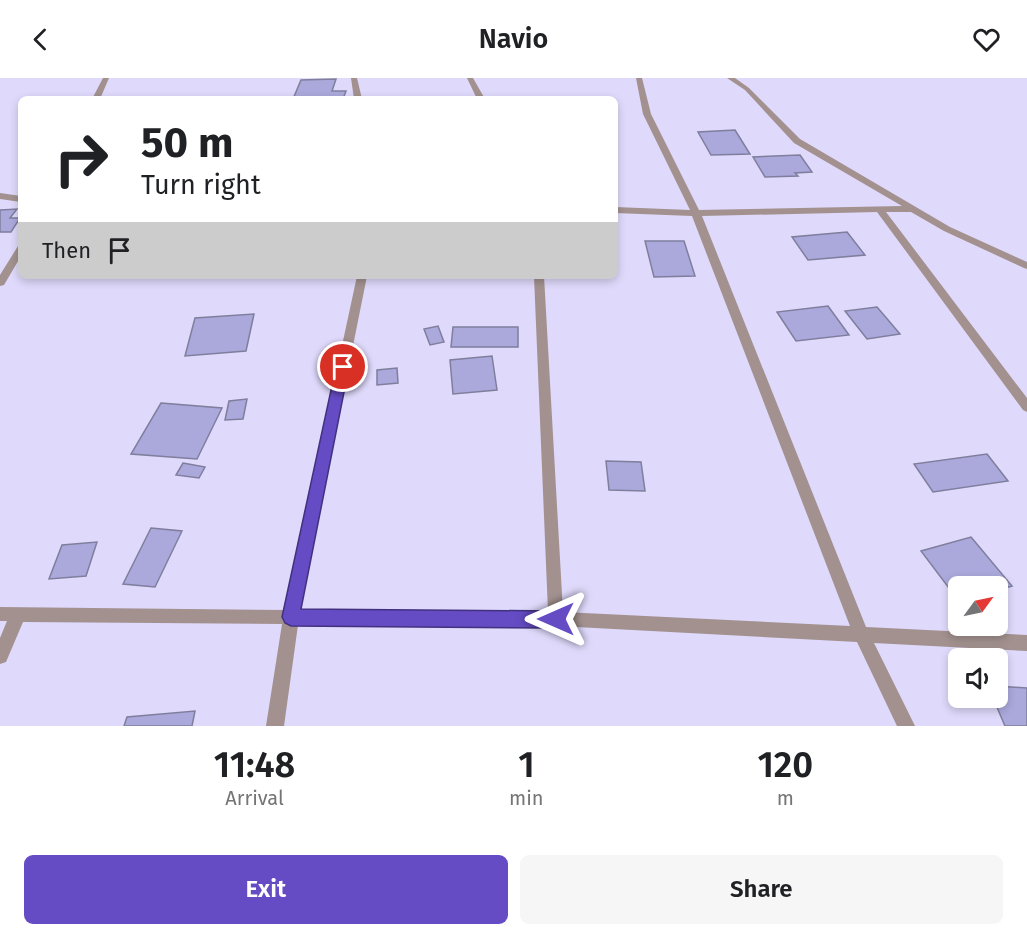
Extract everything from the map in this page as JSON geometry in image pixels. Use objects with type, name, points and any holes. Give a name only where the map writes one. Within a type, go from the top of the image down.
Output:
[{"type":"street","points":[[97,96],[106,78]]},
{"type":"street","points":[[354,78],[357,96]]},
{"type":"street","points":[[470,78],[479,96]]},
{"type":"street","points":[[639,78],[647,114],[696,213],[861,634],[906,726]]},
{"type":"street","points":[[730,78],[747,89],[797,141],[947,229],[1027,266]]},
{"type":"street","points":[[0,196],[18,199]]},
{"type":"street","points":[[618,210],[696,213],[912,208]]},
{"type":"street","points":[[879,209],[1027,406]]},
{"type":"street","points":[[0,283],[18,253]]},
{"type":"street","points":[[274,726],[291,617],[361,279]]},
{"type":"street","points":[[539,279],[556,619]]},
{"type":"street","points":[[0,614],[556,619],[1027,643]]},
{"type":"street","points":[[0,656],[19,614]]},
{"type":"building","points":[[336,79],[332,91],[346,91],[344,96],[294,96],[301,80]]},
{"type":"building","points":[[735,130],[750,154],[711,155],[698,132]]},
{"type":"building","points":[[800,155],[812,172],[795,173],[798,176],[765,177],[753,157]]},
{"type":"building","points":[[17,209],[10,218],[18,218],[11,232],[0,232],[0,210]]},
{"type":"building","points":[[847,232],[865,255],[808,260],[792,237]]},
{"type":"building","points":[[645,241],[684,241],[695,276],[654,277]]},
{"type":"building","points":[[828,306],[849,335],[796,341],[777,312]]},
{"type":"building","points":[[877,307],[900,334],[867,339],[845,311]]},
{"type":"building","points":[[254,314],[246,351],[185,356],[195,318]]},
{"type":"building","points":[[438,326],[444,342],[430,345],[424,329]]},
{"type":"building","points":[[453,327],[518,327],[518,347],[451,347]]},
{"type":"building","points":[[492,356],[497,390],[453,394],[450,360]]},
{"type":"building","points":[[397,368],[398,383],[377,385],[377,370]]},
{"type":"building","points":[[247,399],[243,419],[225,420],[229,401]]},
{"type":"building","points":[[161,403],[222,408],[197,459],[131,454]]},
{"type":"building","points":[[987,454],[1008,481],[933,492],[914,464]]},
{"type":"building","points":[[606,461],[641,462],[645,491],[609,490]]},
{"type":"building","points":[[183,463],[205,467],[199,478],[176,475]]},
{"type":"building","points":[[151,528],[182,531],[155,587],[123,584]]},
{"type":"building","points":[[971,537],[1004,576],[948,576],[948,587],[921,551]]},
{"type":"building","points":[[97,542],[86,576],[49,579],[62,545]]},
{"type":"building","points":[[1008,687],[1027,688],[1027,726],[1005,726],[997,708],[1008,708]]},
{"type":"building","points":[[195,711],[192,726],[124,726],[127,717]]},
{"type":"route","points":[[343,367],[291,617],[556,619]]}]
